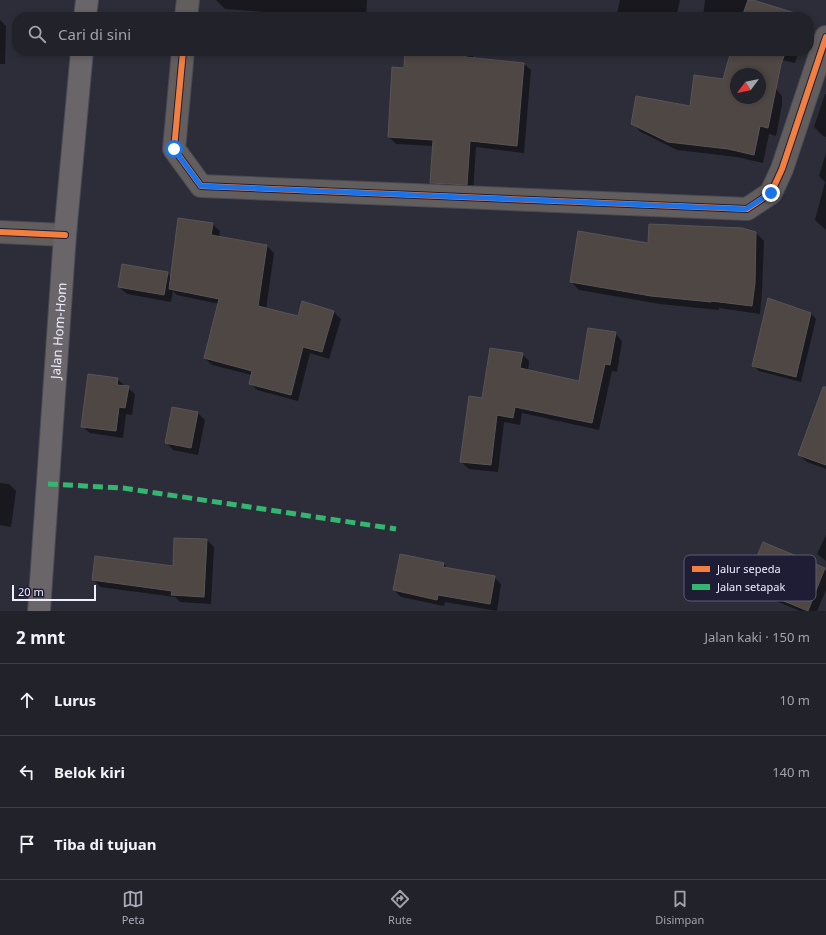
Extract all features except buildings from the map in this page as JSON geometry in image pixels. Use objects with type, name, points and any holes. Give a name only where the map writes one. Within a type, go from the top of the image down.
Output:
[{"type":"highway","points":[[86,12],[87,0]]},
{"type":"highway","name":"Jalan Hom-Hom","points":[[39,611],[65,235],[82,56]]},
{"type":"street","points":[[187,12],[188,0]]},
{"type":"street","points":[[183,56],[174,149],[201,186],[746,209],[771,193],[782,169],[826,37]]},
{"type":"street","points":[[0,232],[65,235]]},
{"type":"marked path","points":[[48,484],[123,488],[396,529]]},
{"type":"cycle path","points":[[183,56],[174,149],[201,186],[747,209],[771,193],[782,169],[826,37]]},
{"type":"cycle path","points":[[0,232],[65,235]]},
{"type":"route","points":[[174,149],[201,186],[746,209],[771,193]]}]
